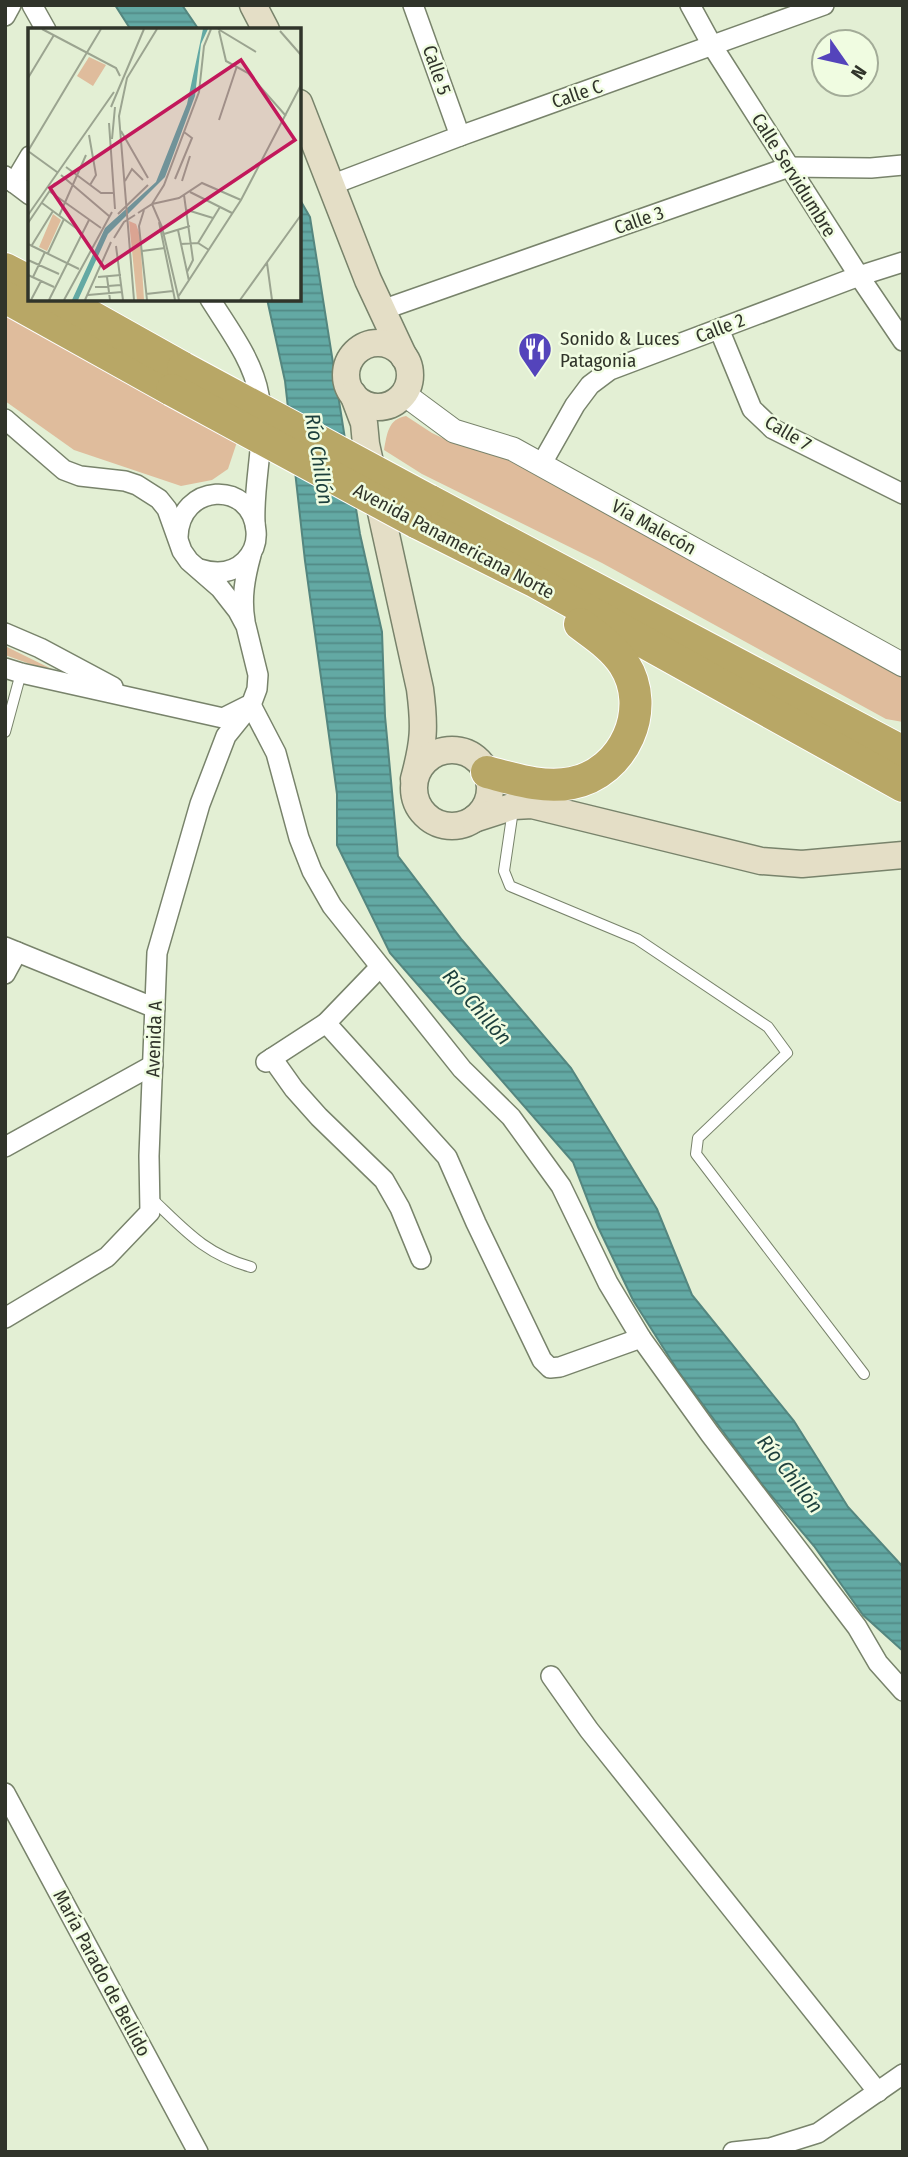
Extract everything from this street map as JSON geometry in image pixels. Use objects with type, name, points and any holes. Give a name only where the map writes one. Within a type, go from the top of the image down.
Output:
[{"type":"highway","points":[[5,269],[28,281]]},
{"type":"highway","name":"Avenida Panamericana Norte","points":[[5,297],[177,379],[422,511],[864,730],[903,752]]},
{"type":"highway","name":"Avenida Panamericana Norte","points":[[63,301],[177,379]]},
{"type":"highway","name":"Avenida Panamericana Norte","points":[[422,511],[536,582],[903,786]]},
{"type":"highway","points":[[475,762],[546,784],[564,784],[582,781],[598,772],[614,758],[629,737],[636,699],[634,684],[624,664],[607,645],[554,604],[536,582]]},
{"type":"highway","points":[[750,702],[840,766],[903,806]]},
{"type":"highway","points":[[864,730],[903,734]]},
{"type":"main road","points":[[253,5],[265,28]]},
{"type":"main road","points":[[301,108],[368,280],[409,365],[409,385],[375,425],[366,444]]},
{"type":"main road","points":[[368,280],[371,314],[365,335],[348,366],[347,376],[362,415],[419,689],[424,738],[413,791],[422,812],[430,820],[452,827],[514,806],[532,805],[761,861],[783,864],[903,855]]},
{"type":"main road","points":[[352,357],[359,350],[378,344],[397,349],[404,357]]},
{"type":"main road","points":[[353,394],[369,406],[388,406],[401,397]]},
{"type":"main road","points":[[419,689],[438,727],[475,762],[490,782],[490,793],[482,812],[474,820]]},
{"type":"main road","points":[[414,779],[418,769],[433,754],[442,751],[475,762]]},
{"type":"street","points":[[5,16],[11,5]]},
{"type":"street","points":[[32,5],[45,28]]},
{"type":"street","name":"Calle Servidumbre","points":[[690,5],[713,47],[789,167],[903,341]]},
{"type":"street","name":"Calle C","points":[[331,185],[824,5]]},
{"type":"street","name":"Calle 5","points":[[418,6],[460,136]]},
{"type":"street","points":[[16,185],[28,160]]},
{"type":"street","name":"Calle 3","points":[[382,310],[789,167],[871,169],[903,165]]},
{"type":"street","name":"Calle 2","points":[[541,465],[575,405],[590,385],[610,370],[903,262]]},
{"type":"street","points":[[13,670],[223,718],[251,705],[257,689],[258,675],[242,597],[257,537],[254,500],[261,445],[259,395],[244,355],[211,301]]},
{"type":"street","name":"Calle 7","points":[[719,329],[751,409],[773,429],[903,494]]},
{"type":"street","name":"Vía Malecón","points":[[401,397],[453,431],[502,444],[903,665]]},
{"type":"street","points":[[5,419],[64,470],[80,476],[125,481],[159,499],[167,509],[181,551],[229,598],[246,626]]},
{"type":"street","points":[[178,538],[178,526],[191,504],[237,484],[253,469],[258,460]]},
{"type":"street","points":[[215,494],[229,495],[241,501],[250,511],[255,523]]},
{"type":"street","points":[[199,568],[223,572],[246,560],[253,550]]},
{"type":"street","points":[[5,634],[40,648],[146,702]]},
{"type":"street","points":[[251,705],[276,754],[299,838],[312,871],[332,906],[462,1069],[511,1117],[561,1186],[608,1283],[641,1338],[710,1434],[857,1627],[878,1663],[903,1691]]},
{"type":"street","name":"Avenida A","points":[[5,1318],[107,1257],[150,1212],[149,1156],[158,953],[200,804],[226,736],[251,705]]},
{"type":"street","points":[[5,974],[11,949],[155,1007]]},
{"type":"street","points":[[380,967],[326,1023],[269,1060],[319,1117],[384,1180],[400,1208],[421,1259]]},
{"type":"street","points":[[326,1023],[447,1157],[542,1360],[550,1368],[560,1367],[641,1338]]},
{"type":"street","points":[[5,1147],[153,1065]]},
{"type":"street","points":[[551,1676],[598,1741],[878,2092]]},
{"type":"street","name":"María Parado de Bellido","points":[[5,1793],[198,2152]]},
{"type":"street","points":[[733,2152],[770,2148],[818,2133],[903,2074]]},
{"type":"lane","points":[[5,732],[13,670]]},
{"type":"lane","points":[[514,806],[504,871],[510,886],[637,939],[768,1027],[787,1053],[698,1138],[696,1154],[864,1374]]},
{"type":"lane","points":[[150,1196],[214,1254],[251,1267]]},
{"type":"shaded area","points":[[5,312],[237,442],[228,469],[212,480],[181,486],[74,450],[5,401]]},
{"type":"shaded area","points":[[406,416],[455,444],[514,456],[903,671],[903,722],[886,719],[602,563],[422,474],[384,450],[392,424]]},
{"type":"shaded area","points":[[5,646],[72,679],[5,655]]},
{"type":"water","points":[[115,5],[182,5],[198,28],[130,28]]},
{"type":"water","name":"Río Chillón","points":[[301,201],[310,217],[360,534],[382,632],[385,716],[398,856],[462,940],[571,1068],[657,1209],[692,1295],[794,1421],[848,1507],[903,1567],[903,1651],[863,1615],[814,1546],[764,1487],[678,1371],[633,1300],[598,1227],[573,1162],[390,953],[337,845],[337,794],[305,561],[285,381],[267,301],[301,301]]},
{"type":"place","name":"Sonido & Luces Patagonia","points":[[535,379]]}]
